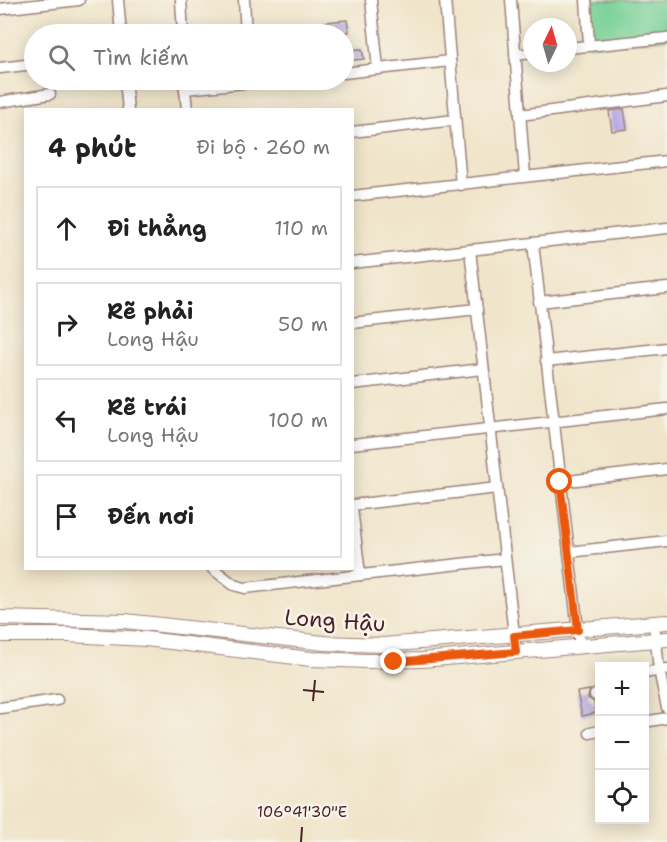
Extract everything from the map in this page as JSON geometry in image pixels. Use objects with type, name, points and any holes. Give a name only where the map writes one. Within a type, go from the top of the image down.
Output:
[{"type":"main road","name":"Long Hậu","points":[[0,618],[125,621],[353,645],[413,644],[661,623]]},
{"type":"main road","name":"Long Hậu","points":[[0,635],[69,635],[146,639],[339,661],[422,660],[661,639]]},
{"type":"street","points":[[0,9],[79,0]]},
{"type":"street","points":[[118,0],[120,24]]},
{"type":"street","points":[[181,0],[182,24]]},
{"type":"street","points":[[244,0],[245,24]]},
{"type":"street","points":[[371,0],[378,69]]},
{"type":"street","points":[[445,0],[461,184]]},
{"type":"street","points":[[511,0],[525,176]]},
{"type":"street","points":[[586,0],[589,45]]},
{"type":"street","points":[[577,47],[667,38]]},
{"type":"street","points":[[515,55],[523,54]]},
{"type":"street","points":[[354,72],[450,61]]},
{"type":"street","points":[[0,68],[24,65]]},
{"type":"street","points":[[126,90],[128,108]]},
{"type":"street","points":[[185,90],[187,108]]},
{"type":"street","points":[[0,102],[50,94]]},
{"type":"street","points":[[520,115],[667,96]]},
{"type":"street","points":[[354,132],[455,120]]},
{"type":"street","points":[[354,196],[667,161]]},
{"type":"street","points":[[354,263],[667,228]]},
{"type":"street","points":[[533,243],[580,647]]},
{"type":"street","points":[[470,250],[516,652]]},
{"type":"street","points":[[539,302],[667,288]]},
{"type":"street","points":[[354,323],[477,309]]},
{"type":"street","points":[[546,361],[667,348]]},
{"type":"street","points":[[354,384],[483,369]]},
{"type":"street","points":[[354,444],[667,409]]},
{"type":"street","points":[[560,482],[667,469]]},
{"type":"street","points":[[354,506],[497,488]]},
{"type":"street","points":[[354,523],[360,575]]},
{"type":"street","points":[[569,552],[667,541]]},
{"type":"street","points":[[215,570],[234,585],[245,588],[505,559]]},
{"type":"street","points":[[661,623],[667,708]]},
{"type":"street","points":[[0,708],[57,700]]},
{"type":"street","points":[[649,721],[667,718]]},
{"type":"green space","points":[[586,0],[667,0],[667,38],[589,45]]},
{"type":"building","points":[[347,20],[348,24],[325,24],[325,22]]},
{"type":"building","points":[[354,49],[362,49],[364,59],[354,60]]},
{"type":"building","points":[[624,109],[627,129],[612,131],[609,111]]},
{"type":"building","points":[[590,690],[588,698],[594,702],[595,713],[582,716],[577,692]]},
{"type":"route","points":[[394,662],[516,652],[514,636],[578,630],[560,482]]}]
